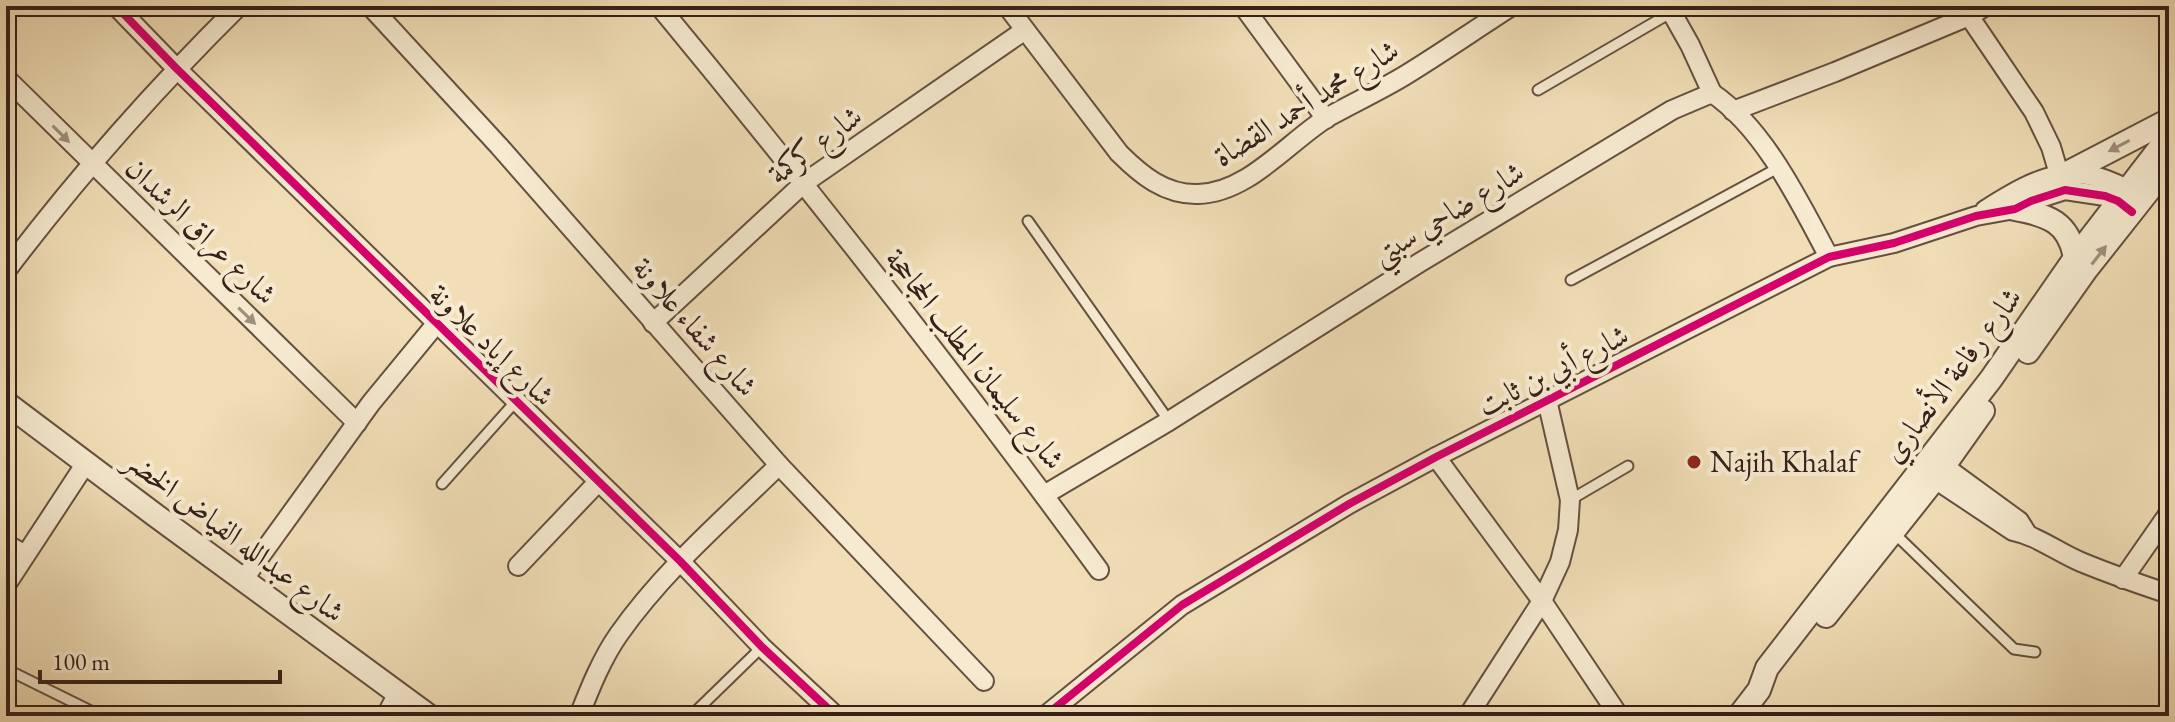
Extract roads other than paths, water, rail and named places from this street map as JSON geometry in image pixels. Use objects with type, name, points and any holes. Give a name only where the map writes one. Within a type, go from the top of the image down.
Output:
[{"type":"street","name":"شارع إياد علاونة","points":[[116,6],[680,561],[762,647],[836,716]]},
{"type":"street","points":[[6,271],[91,163],[176,68],[239,6]]},
{"type":"street","name":"شارع شفاء علاونة","points":[[370,6],[499,146],[779,465],[984,681]]},
{"type":"street","name":"شارع سليمان المطلب الحجاحجة","points":[[659,6],[804,183],[1099,570]]},
{"type":"street","name":"شارع محمد أحمد القضاة","points":[[1007,6],[1119,153],[1137,172],[1156,185],[1177,192],[1205,194],[1234,186],[1326,119],[1403,77],[1512,6]]},
{"type":"street","points":[[1243,6],[1326,119]]},
{"type":"street","points":[[1476,6],[1486,23]]},
{"type":"street","points":[[1733,111],[1835,72],[1986,6]]},
{"type":"street","points":[[1670,9],[1712,93],[1733,111],[1760,142],[1829,257]]},
{"type":"street","points":[[1969,16],[2023,95],[2064,173]]},
{"type":"street","name":"شارع كركمة","points":[[653,323],[804,183],[1025,30]]},
{"type":"street","name":"شارع عراق الرشدان","points":[[6,78],[357,423]]},
{"type":"street","name":"شارع ضاحي سبتي","points":[[1044,495],[1672,110],[1712,93]]},
{"type":"street","points":[[2064,173],[2169,120]]},
{"type":"street","name":"شارع رفاعة الأنصاري","points":[[1739,716],[1759,690],[1767,668],[1932,468],[2086,270],[2169,136]]},
{"type":"street","name":"شارع رفاعة الأنصاري","points":[[1759,690],[1775,680],[1893,532],[1991,379],[2075,258],[2130,200],[2169,165]]},
{"type":"street","points":[[2064,173],[2094,176],[2130,200]]},
{"type":"street","name":"شارع أبي بن ثابت","points":[[1976,216],[2003,199],[2064,173]]},
{"type":"street","name":"شارع أبي بن ثابت","points":[[1045,716],[1182,605],[1349,504],[1829,257],[1894,243],[1976,216],[2015,209],[2065,190],[2130,200]]},
{"type":"street","points":[[2015,209],[2045,216],[2058,224],[2072,242],[2075,258]]},
{"type":"street","points":[[243,580],[395,372],[436,324]]},
{"type":"street","points":[[1468,716],[1542,601],[1560,562],[1568,530],[1570,500],[1547,400]]},
{"type":"street","name":"شارع عبدالله الفياض الخضر","points":[[6,403],[429,716]]},
{"type":"street","points":[[1436,457],[1542,601],[1619,716]]},
{"type":"street","points":[[6,585],[86,463]]},
{"type":"street","points":[[579,716],[619,634],[680,561],[779,465]]},
{"type":"street","points":[[1932,468],[2013,531],[2028,534],[2077,560],[2123,579],[2169,594]]},
{"type":"street","points":[[518,566],[598,482]]},
{"type":"street","points":[[2123,579],[2169,513]]},
{"type":"street","points":[[6,544],[24,554]]},
{"type":"street","points":[[386,716],[398,693]]},
{"type":"lane","points":[[1538,90],[1670,9]]},
{"type":"lane","points":[[1571,280],[1778,168]]},
{"type":"lane","points":[[1028,221],[1169,421]]},
{"type":"lane","points":[[442,484],[516,401]]},
{"type":"lane","points":[[1570,500],[1628,466]]},
{"type":"lane","points":[[1893,532],[2014,649],[2035,652]]},
{"type":"lane","points":[[691,716],[762,647]]},
{"type":"lane","points":[[6,669],[101,716]]},
{"type":"place","name":"Najih Khalaf","points":[[1694,462]]}]
